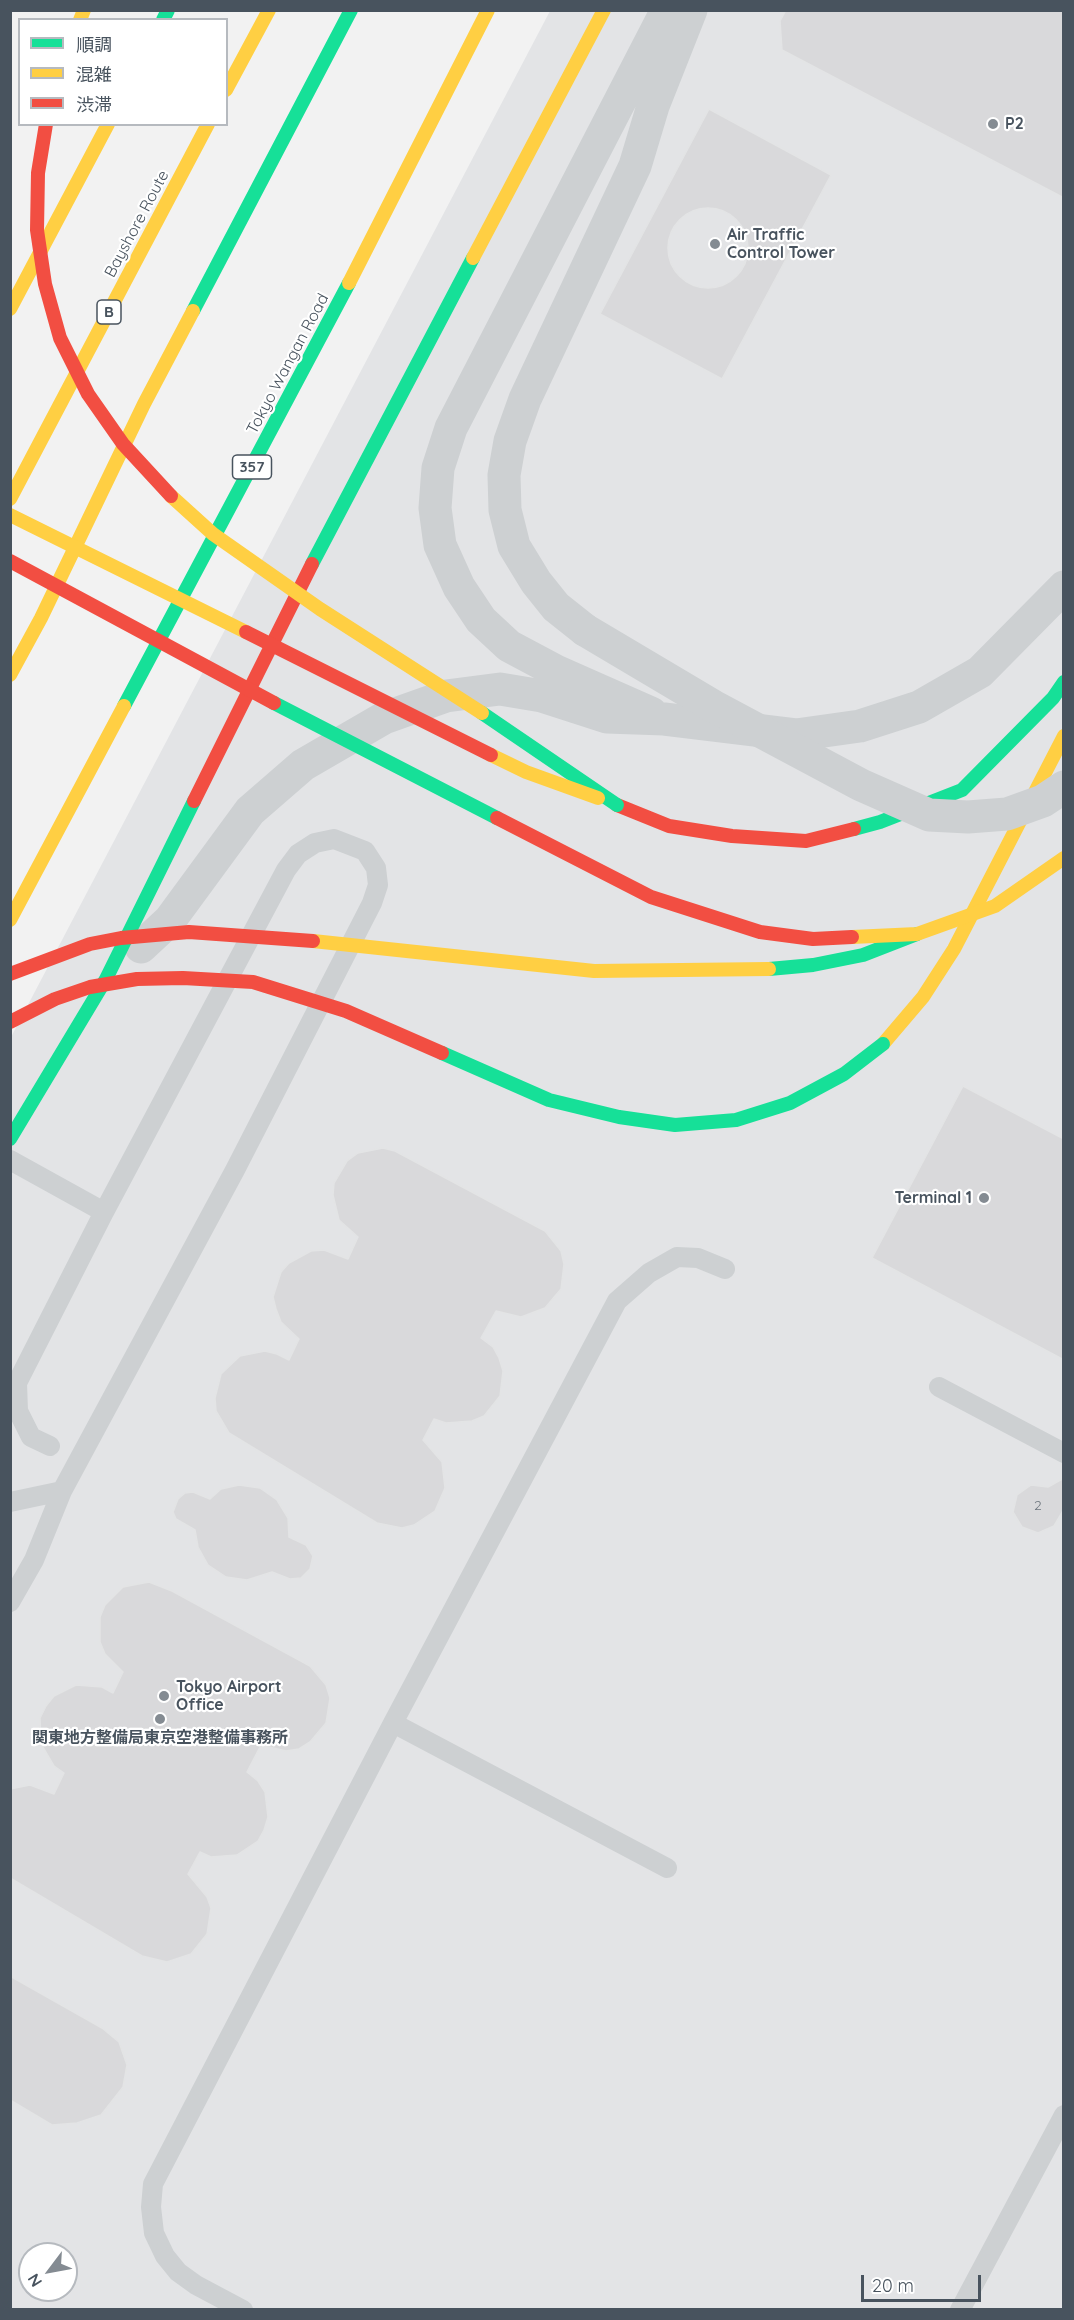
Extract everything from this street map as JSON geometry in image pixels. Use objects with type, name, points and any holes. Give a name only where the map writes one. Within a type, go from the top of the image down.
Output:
[{"type":"main road","points":[[228,86],[268,10]]},
{"type":"main road","points":[[10,675],[41,618],[144,404],[351,10]]},
{"type":"main road","name":"Tokyo Wangan Road","points":[[10,920],[351,279],[488,10]]},
{"type":"main road","points":[[10,1139],[106,979],[308,571],[604,10]]},
{"type":"main road","points":[[46,126],[38,173],[37,230],[45,284],[60,338],[88,394],[123,444],[166,492],[213,534],[320,609],[536,748],[617,805]]},
{"type":"main road","points":[[10,309],[107,126]]},
{"type":"main road","name":"Bayshore Route","points":[[10,498],[207,126]]},
{"type":"main road","points":[[10,515],[526,772],[669,826],[732,836],[806,841],[880,822],[962,790],[1053,698],[1064,682]]},
{"type":"main road","points":[[10,561],[279,707],[651,897],[759,932],[813,939],[917,934]]},
{"type":"main road","points":[[10,1022],[55,999],[90,987],[136,979],[183,978],[253,982],[346,1011],[549,1100],[619,1117],[675,1125],[736,1120],[790,1103],[844,1074],[883,1044],[923,997],[954,949],[1064,736]]},
{"type":"main road","points":[[10,974],[90,944],[121,938],[189,932],[260,935],[594,971],[769,969],[813,965],[863,955],[995,906],[1064,858]]},
{"type":"street","points":[[664,719],[556,671],[502,640],[481,620],[459,587],[440,544],[435,508],[438,468],[451,428],[667,10]]},
{"type":"street","points":[[691,10],[653,106],[635,166],[525,399],[510,441],[506,464],[505,510],[514,546],[536,582],[556,607],[585,630],[713,706],[861,785],[929,815],[968,818],[1007,814],[1043,801],[1064,787]]},
{"type":"street","points":[[106,979],[170,920],[250,811],[303,765],[384,717],[446,696],[500,689],[542,696],[607,717],[664,719],[796,735],[860,726],[919,707],[980,672],[1064,587]]},
{"type":"lane","points":[[10,1602],[34,1560],[62,1491],[235,1170],[372,903],[378,885],[376,868],[365,851],[334,838],[315,843],[298,854],[286,870],[104,1212],[17,1383],[18,1411],[31,1437],[50,1446]]},
{"type":"lane","points":[[10,1160],[104,1212]]},
{"type":"lane","points":[[243,2310],[196,2285],[178,2272],[165,2256],[154,2233],[151,2207],[153,2184],[617,1300],[649,1273],[677,1257],[698,1258],[725,1269]]},
{"type":"lane","points":[[939,1387],[1064,1453]]},
{"type":"lane","points":[[10,1502],[62,1491]]},
{"type":"lane","points":[[393,1723],[667,1868]]},
{"type":"lane","points":[[960,2310],[1064,2115]]},
{"type":"shaded area","points":[[550,11],[1063,11],[1063,2309],[11,2309],[10,1039]]},
{"type":"building","name":"P2","points":[[786,10],[1064,10],[1064,198],[782,50],[780,21]]},
{"type":"building","name":"Air Traffic Control Tower","points":[[709,109],[831,175],[722,379],[600,314]]},
{"type":"building","name":"Air Traffic Control Tower","points":[[708,208],[723,211],[736,220],[745,233],[748,248],[745,263],[736,276],[723,285],[708,288],[693,285],[680,276],[671,263],[668,248],[671,233],[680,220],[693,211]]},
{"type":"building","name":"Terminal 1","points":[[963,1086],[1064,1139],[1064,1360],[872,1258]]},
{"type":"building","points":[[383,1148],[395,1151],[545,1231],[561,1251],[564,1264],[561,1289],[545,1308],[521,1317],[496,1311],[481,1338],[493,1347],[499,1358],[503,1371],[500,1396],[484,1416],[472,1421],[446,1423],[434,1419],[423,1440],[442,1462],[445,1488],[435,1511],[414,1525],[402,1528],[377,1523],[229,1433],[216,1411],[215,1398],[221,1374],[240,1356],[265,1351],[289,1360],[299,1339],[281,1322],[276,1309],[273,1297],[281,1272],[289,1263],[311,1251],[324,1250],[348,1259],[358,1237],[339,1220],[333,1195],[334,1183],[347,1161],[358,1153]]},
{"type":"building","points":[[1064,1478],[1064,1509],[1054,1526],[1038,1533],[1022,1527],[1013,1512],[1017,1495],[1031,1485],[1048,1487]]},
{"type":"building","points":[[239,1485],[260,1488],[277,1500],[288,1518],[289,1537],[306,1545],[313,1556],[310,1569],[301,1578],[290,1579],[272,1572],[247,1580],[226,1577],[208,1565],[198,1547],[195,1530],[176,1519],[173,1512],[178,1499],[185,1493],[193,1492],[210,1499],[221,1489]]},
{"type":"building","points":[[149,1582],[172,1591],[310,1666],[326,1685],[330,1698],[326,1723],[310,1742],[299,1749],[286,1751],[261,1745],[247,1772],[258,1781],[265,1792],[268,1817],[264,1830],[258,1841],[237,1855],[211,1857],[200,1852],[188,1874],[207,1897],[211,1908],[207,1934],[191,1954],[167,1962],[142,1956],[10,1878],[10,1789],[30,1785],[54,1794],[64,1773],[54,1766],[41,1744],[40,1718],[54,1696],[76,1685],[102,1687],[113,1693],[123,1672],[105,1654],[100,1642],[100,1617],[105,1605],[123,1587]]},
{"type":"building","points":[[10,1976],[102,2028],[119,2042],[127,2065],[123,2087],[101,2115],[77,2123],[52,2125],[10,2100]]},
{"type":"traffic: fast","points":[[164,18],[168,10]]},
{"type":"traffic: fast","points":[[193,311],[351,10]]},
{"type":"traffic: fast","points":[[312,564],[473,258]]},
{"type":"traffic: fast","points":[[124,706],[349,283]]},
{"type":"traffic: fast","points":[[854,829],[880,822],[962,790],[1053,698],[1064,682]]},
{"type":"traffic: fast","points":[[274,703],[497,818]]},
{"type":"traffic: fast","points":[[482,713],[617,805]]},
{"type":"traffic: fast","points":[[10,1139],[106,979],[194,801]]},
{"type":"traffic: fast","points":[[769,969],[813,965],[863,955],[917,934]]},
{"type":"traffic: fast","points":[[442,1053],[549,1100],[619,1117],[675,1125],[736,1120],[790,1103],[844,1074],[883,1044]]},
{"type":"traffic: slow","points":[[81,18],[84,10]]},
{"type":"traffic: slow","points":[[228,86],[269,10]]},
{"type":"traffic: slow","points":[[349,283],[488,10]]},
{"type":"traffic: slow","points":[[473,258],[604,10]]},
{"type":"traffic: slow","points":[[10,309],[107,126]]},
{"type":"traffic: slow","points":[[10,499],[207,126]]},
{"type":"traffic: slow","points":[[10,675],[41,618],[144,404],[193,311]]},
{"type":"traffic: slow","points":[[171,496],[213,534],[320,609],[482,713]]},
{"type":"traffic: slow","points":[[10,515],[246,632]]},
{"type":"traffic: slow","points":[[10,920],[124,706]]},
{"type":"traffic: slow","points":[[883,1044],[923,997],[954,949],[1064,736]]},
{"type":"traffic: slow","points":[[491,755],[526,772],[598,798]]},
{"type":"traffic: slow","points":[[852,937],[917,934],[995,906],[1064,858]]},
{"type":"traffic: slow","points":[[313,941],[594,971],[769,969]]},
{"type":"traffic: jam","points":[[46,126],[38,173],[37,230],[45,284],[60,338],[88,394],[123,444],[171,496]]},
{"type":"traffic: jam","points":[[10,561],[274,703]]},
{"type":"traffic: jam","points":[[194,801],[312,564]]},
{"type":"traffic: jam","points":[[246,632],[491,755]]},
{"type":"traffic: jam","points":[[617,805],[669,826],[732,836],[806,841],[854,829]]},
{"type":"traffic: jam","points":[[497,818],[651,897],[760,932],[813,939],[852,937]]},
{"type":"traffic: jam","points":[[10,974],[90,944],[121,938],[189,932],[313,941]]},
{"type":"traffic: jam","points":[[10,1022],[55,999],[90,987],[137,979],[183,978],[253,982],[346,1011],[442,1053]]},
{"type":"place","name":"P2","points":[[993,124]]},
{"type":"place","name":"Air Traffic Control Tower","points":[[715,244]]},
{"type":"place","name":"Terminal 1","points":[[984,1198]]},
{"type":"place","name":"Tokyo Airport Office","points":[[164,1696]]},
{"type":"place","name":"関東地方整備局東京空港整備事務所","points":[[160,1719]]}]
